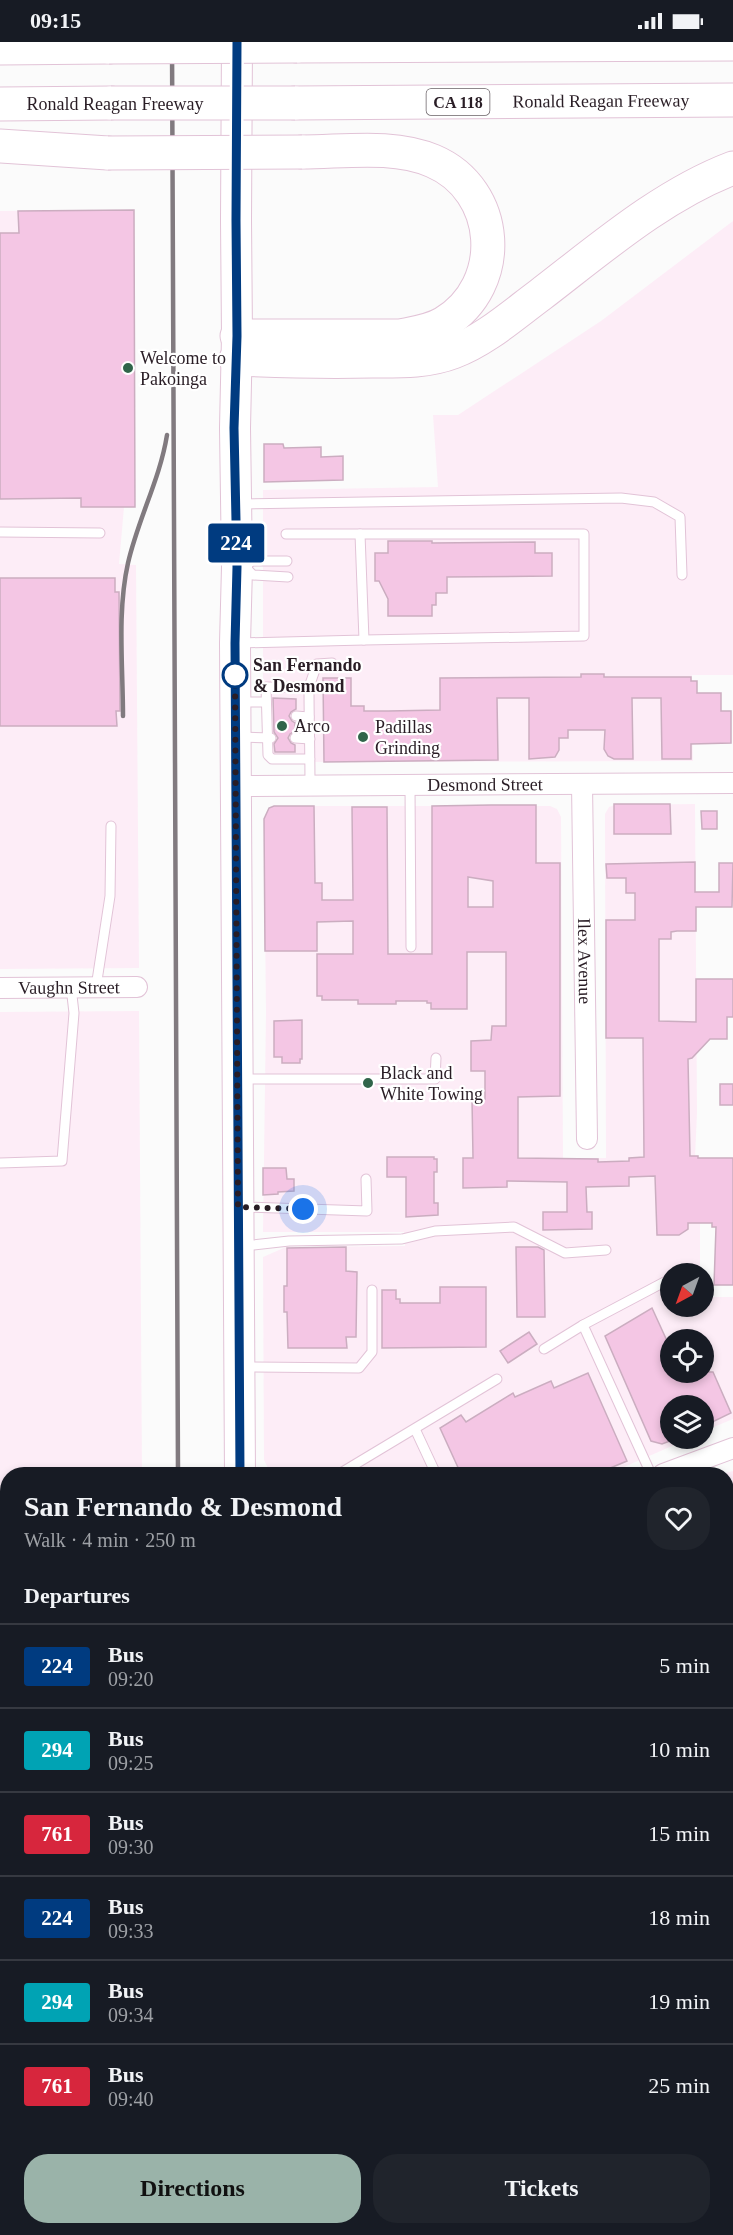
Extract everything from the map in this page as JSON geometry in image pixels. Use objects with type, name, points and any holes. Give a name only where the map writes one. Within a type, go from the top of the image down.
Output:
[{"type":"highway","points":[[0,48],[122,44],[297,46],[733,44]]},
{"type":"highway","name":"Ronald Reagan Freeway","points":[[0,104],[733,100]]},
{"type":"highway","points":[[0,146],[108,153],[382,151],[411,154],[434,162],[456,175],[471,191],[481,210],[489,235],[488,260],[479,286],[465,306],[444,323],[424,332],[400,336],[236,347]]},
{"type":"highway","points":[[236,347],[324,362],[412,361],[453,352],[492,331],[650,213],[687,190],[733,168]]},
{"type":"main road","points":[[237,42],[235,504],[241,567],[235,643],[235,702],[240,1467]]},
{"type":"street","name":"Desmond Street","points":[[236,786],[733,783]]},
{"type":"street","name":"Ilex Avenue","points":[[582,784],[586,1139]]},
{"type":"street","name":"Vaughn Street","points":[[0,988],[137,987]]},
{"type":"street","points":[[682,1467],[733,1448]]},
{"type":"lane","points":[[235,504],[621,498],[654,502],[680,517],[682,575]]},
{"type":"lane","points":[[0,532],[100,533]]},
{"type":"lane","points":[[235,643],[584,636],[584,534],[286,534]]},
{"type":"lane","points":[[360,534],[364,640]]},
{"type":"lane","points":[[287,561],[252,561],[241,567],[252,575],[288,577]]},
{"type":"lane","points":[[310,786],[309,687],[317,663],[332,663]]},
{"type":"lane","points":[[309,687],[266,687],[266,702],[267,755],[272,759],[310,759]]},
{"type":"lane","points":[[235,702],[266,702]]},
{"type":"lane","points":[[296,716],[309,717]]},
{"type":"lane","points":[[236,737],[268,738]]},
{"type":"lane","points":[[295,738],[310,739]]},
{"type":"lane","points":[[410,786],[411,948]]},
{"type":"lane","points":[[96,987],[110,896],[111,826]]},
{"type":"lane","points":[[0,1163],[62,1161],[74,1013],[71,987]]},
{"type":"lane","points":[[238,1079],[435,1079],[436,1059]]},
{"type":"lane","points":[[238,1207],[367,1211],[366,1179]]},
{"type":"lane","points":[[239,1246],[289,1241],[402,1239],[435,1231],[514,1227],[565,1253],[606,1250]]},
{"type":"lane","points":[[544,1349],[660,1284]]},
{"type":"lane","points":[[239,1367],[359,1368],[372,1352],[372,1290]]},
{"type":"lane","points":[[584,1325],[648,1467]]},
{"type":"lane","points":[[351,1467],[497,1379]]},
{"type":"lane","points":[[415,1429],[433,1467]]},
{"type":"shaded area","points":[[134,210],[135,507],[124,507],[119,564],[136,565],[139,968],[0,969],[0,211]]},
{"type":"shaded area","points":[[733,221],[733,675],[692,675],[693,761],[272,762],[263,688],[263,490],[438,487],[433,415],[458,415],[601,321]]},
{"type":"shaded area","points":[[695,804],[697,1113],[695,1157],[700,1157],[700,1263],[660,1263],[660,1317],[714,1317],[714,1297],[733,1297],[733,1419],[714,1427],[714,1395],[660,1395],[660,1449],[665,1449],[624,1467],[268,1467],[264,1460],[263,1257],[286,1247],[405,1246],[404,1232],[263,1232],[266,1013],[264,819],[274,806],[550,806],[557,809],[561,817],[563,1158],[606,1158],[605,814],[609,807],[615,805]]},
{"type":"shaded area","points":[[139,1011],[142,1467],[0,1467],[0,1012]]},
{"type":"building","points":[[134,210],[135,507],[81,507],[81,498],[0,499],[0,233],[19,233],[18,211]]},
{"type":"building","points":[[264,444],[283,444],[284,448],[321,447],[321,457],[343,456],[343,480],[264,482]]},
{"type":"building","points":[[388,541],[535,542],[535,553],[552,553],[552,576],[447,577],[447,593],[436,593],[436,605],[432,605],[432,616],[388,616],[388,599],[379,581],[375,581],[375,553],[388,553]]},
{"type":"building","points":[[0,578],[115,578],[115,592],[119,592],[120,711],[116,711],[117,726],[0,726]]},
{"type":"building","points":[[581,674],[604,674],[604,677],[691,677],[691,681],[697,681],[697,693],[721,693],[721,711],[731,711],[731,743],[691,744],[691,759],[662,759],[661,698],[632,698],[633,759],[614,759],[608,756],[604,749],[605,730],[568,730],[568,738],[559,738],[559,750],[555,757],[529,759],[529,698],[497,698],[498,760],[324,762],[323,678],[351,678],[351,706],[364,706],[364,711],[388,711],[440,710],[440,678],[581,677]]},
{"type":"building","points":[[273,698],[296,699],[296,709],[289,716],[295,723],[295,731],[288,738],[295,745],[295,752],[275,752],[274,744],[278,738],[274,732]]},
{"type":"building","points":[[614,804],[670,804],[671,834],[614,834]]},
{"type":"building","points":[[536,805],[536,863],[560,863],[560,1096],[518,1097],[518,1158],[598,1159],[598,1162],[629,1161],[629,1158],[644,1157],[643,1038],[606,1038],[606,920],[635,920],[635,893],[626,893],[626,878],[607,878],[606,864],[695,862],[695,892],[719,892],[719,863],[733,863],[732,907],[696,907],[696,931],[671,932],[671,939],[659,939],[659,1021],[696,1022],[696,979],[733,979],[733,1017],[727,1017],[727,1039],[710,1039],[692,1058],[688,1059],[690,1156],[733,1158],[733,1285],[714,1285],[716,1227],[712,1227],[712,1223],[688,1223],[688,1229],[679,1235],[657,1235],[655,1176],[629,1177],[629,1186],[586,1187],[587,1212],[592,1212],[592,1229],[543,1230],[543,1212],[567,1212],[567,1182],[507,1181],[507,1187],[463,1188],[463,1158],[473,1158],[472,1099],[485,1099],[485,1071],[471,1071],[471,1041],[491,1040],[492,1026],[506,1026],[506,952],[467,952],[467,1009],[431,1009],[431,1003],[427,1001],[358,1004],[358,1000],[322,1000],[322,996],[317,996],[317,954],[353,954],[353,921],[317,922],[317,951],[265,951],[264,819],[269,808],[314,806],[315,883],[322,883],[322,900],[353,900],[352,807],[387,807],[388,954],[432,954],[432,806]],"holes":[[[468,877],[493,881],[493,907],[468,907]]]},
{"type":"building","points":[[701,811],[717,811],[717,829],[702,829]]},
{"type":"building","points":[[302,1020],[302,1059],[300,1063],[282,1063],[282,1057],[274,1057],[274,1021]]},
{"type":"building","points":[[720,1084],[733,1084],[733,1105],[720,1105]]},
{"type":"building","points":[[387,1157],[434,1157],[437,1159],[437,1172],[434,1172],[434,1203],[438,1203],[438,1215],[406,1217],[406,1177],[387,1177]]},
{"type":"building","points":[[263,1168],[286,1168],[287,1179],[294,1179],[294,1191],[263,1195]]},
{"type":"building","points":[[346,1247],[346,1271],[357,1272],[356,1337],[346,1337],[347,1348],[288,1348],[287,1312],[284,1312],[287,1248]]},
{"type":"building","points":[[516,1247],[538,1247],[544,1250],[545,1317],[517,1317]]},
{"type":"building","points":[[440,1287],[486,1287],[486,1347],[382,1348],[382,1290],[396,1290],[396,1299],[400,1299],[400,1303],[440,1303]]},
{"type":"building","points":[[652,1308],[662,1329],[660,1383],[714,1383],[714,1374],[731,1413],[714,1421],[714,1395],[660,1395],[660,1443],[651,1441],[605,1336]]},
{"type":"building","points":[[529,1332],[537,1344],[508,1363],[500,1351]]},
{"type":"building","points":[[588,1373],[627,1461],[613,1467],[458,1467],[440,1428],[461,1415],[466,1422],[513,1393],[515,1397],[551,1381],[554,1388]]},
{"type":"railway","points":[[172,42],[178,1467]]},
{"type":"railway","points":[[123,716],[121,639],[125,582],[132,547],[159,467],[167,435]]},
{"type":"bus line","name":"224","points":[[237,42],[237,336],[234,428],[237,567],[235,643],[240,1467]]},
{"type":"place","name":"Welcome to Pakoinga","points":[[128,368]]},
{"type":"place","name":"San Fernando & Desmond","points":[[235,675]]},
{"type":"place","name":"Arco","points":[[282,726]]},
{"type":"place","name":"Padillas Grinding","points":[[363,737]]},
{"type":"place","name":"Black and White Towing","points":[[368,1083]]},
{"type":"route","points":[[235,675],[238,1207],[303,1209]]}]
